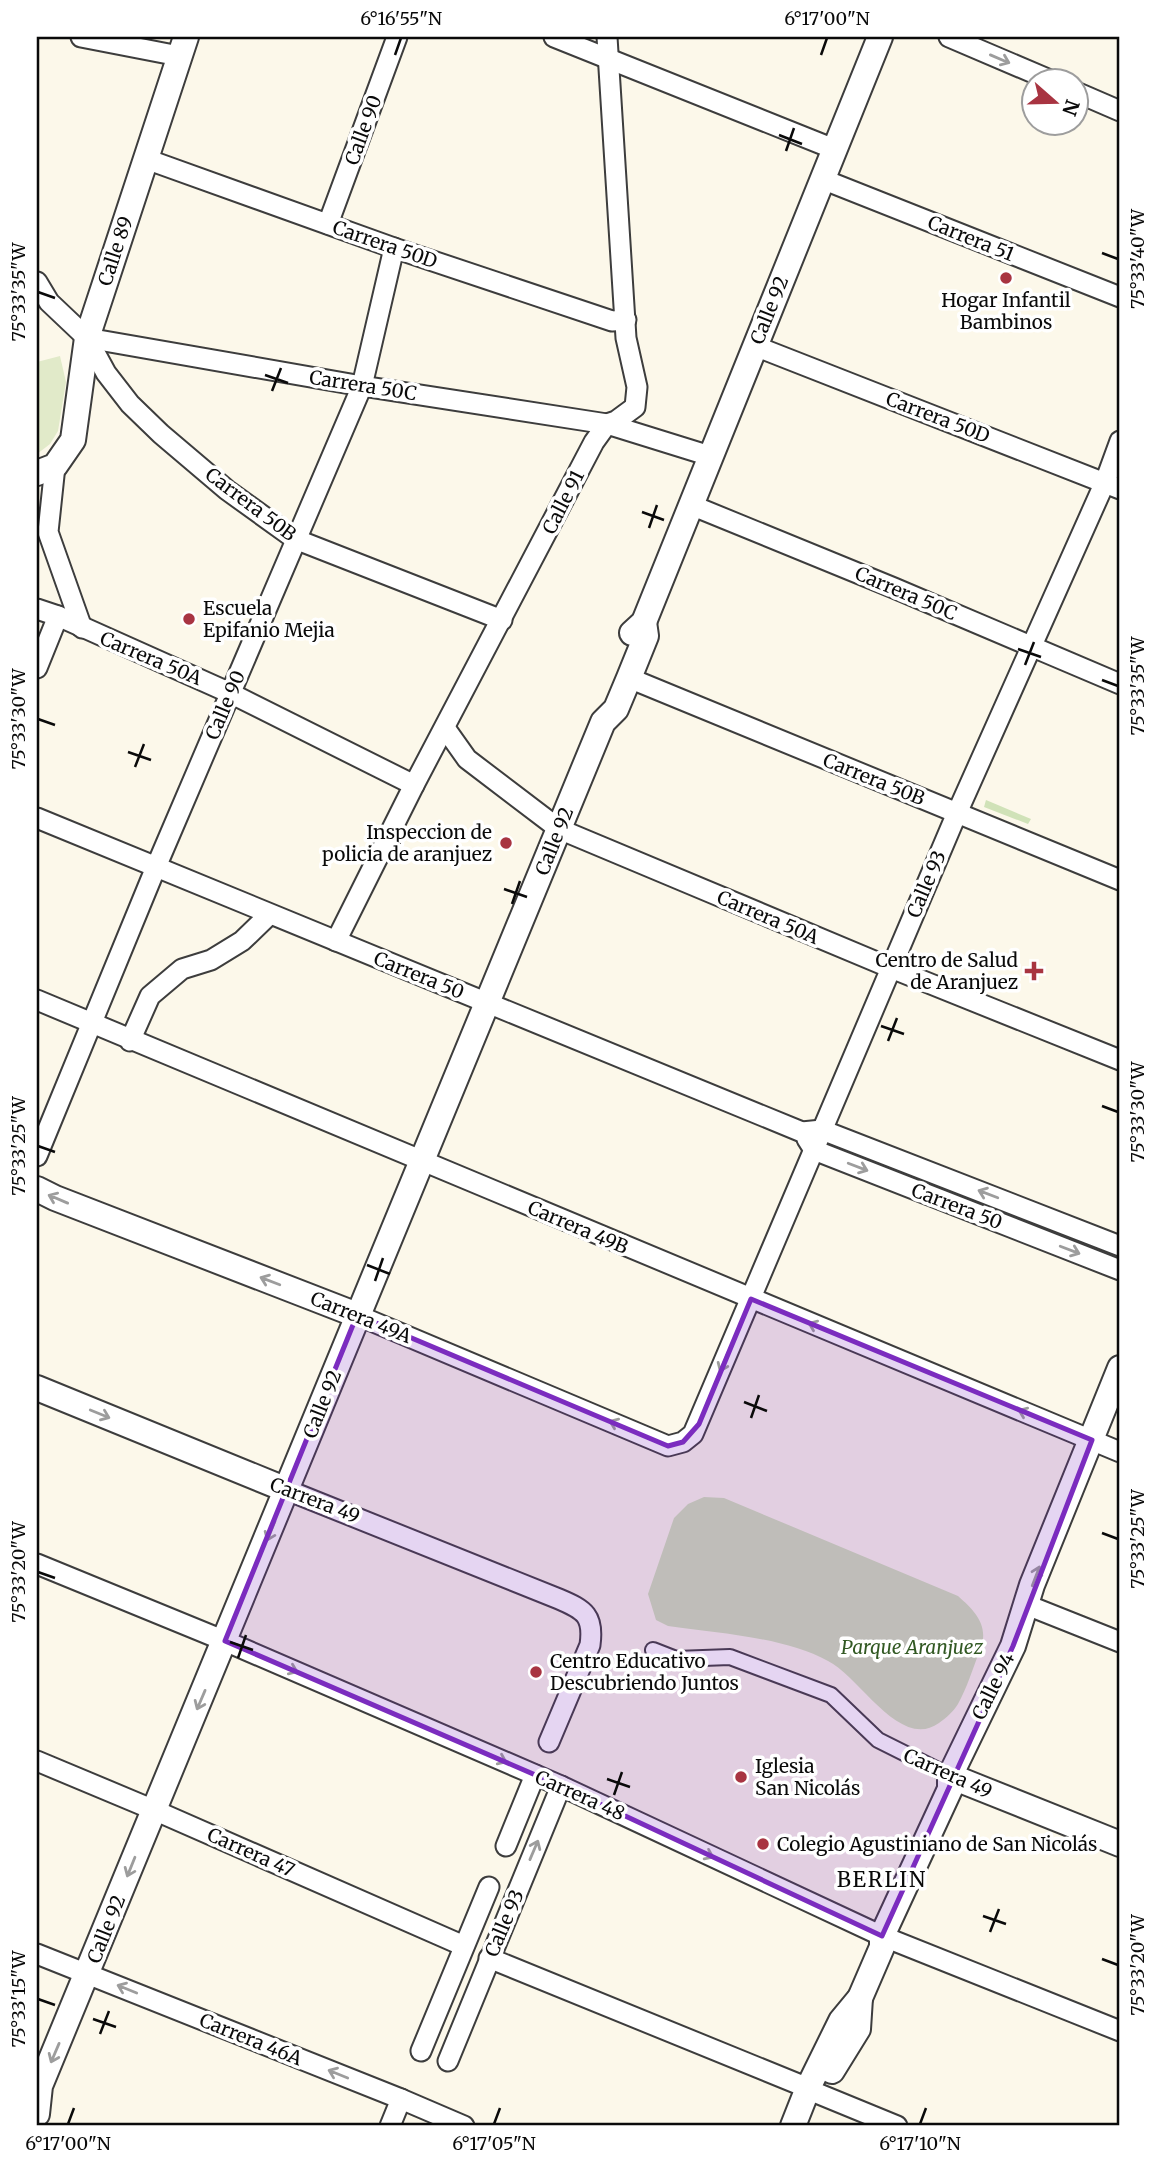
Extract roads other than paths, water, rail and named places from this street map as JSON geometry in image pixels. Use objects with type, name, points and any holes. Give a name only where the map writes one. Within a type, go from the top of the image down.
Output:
[{"type":"street","points":[[81,37],[183,47]]},
{"type":"street","name":"Calle 90","points":[[328,224],[397,37]]},
{"type":"street","points":[[554,37],[834,149]]},
{"type":"street","name":"Calle 91","points":[[336,941],[414,785],[594,442],[607,424],[617,421],[635,407],[637,387],[626,338],[607,37]]},
{"type":"street","points":[[949,37],[1020,67]]},
{"type":"street","name":"Calle 92","points":[[37,2114],[39,2088],[603,722],[604,704],[628,643],[633,631],[644,622],[877,40]]},
{"type":"street","name":"Calle 89","points":[[46,470],[74,440],[87,338],[183,47]]},
{"type":"street","points":[[1090,98],[1120,111]]},
{"type":"street","name":"Carrera 50D","points":[[146,159],[394,248],[612,321],[626,320]]},
{"type":"street","name":"Carrera 51","points":[[822,179],[1120,297]]},
{"type":"street","name":"Calle 90","points":[[37,1156],[156,867],[362,386],[394,248]]},
{"type":"street","points":[[37,282],[49,302],[87,338]]},
{"type":"street","name":"Carrera 50C","points":[[87,338],[362,386],[607,424],[710,456]]},
{"type":"street","name":"Carrera 50B","points":[[87,338],[106,373],[130,404],[161,435],[227,490],[295,540],[502,620]]},
{"type":"street","name":"Carrera 50D","points":[[755,346],[1112,486]]},
{"type":"street","name":"Calle 93","points":[[683,1442],[693,1434],[699,1424],[957,813],[1032,647],[1112,486],[1120,441]]},
{"type":"street","points":[[46,470],[42,529],[82,628]]},
{"type":"street","name":"Carrera 50C","points":[[691,505],[1120,684]]},
{"type":"street","name":"Carrera 50A","points":[[37,609],[230,692],[414,785]]},
{"type":"street","points":[[37,668],[58,616]]},
{"type":"street","name":"Calle 92","points":[[603,722],[616,709],[629,678],[646,636],[644,622]]},
{"type":"street","name":"Carrera 50B","points":[[629,678],[1120,880]]},
{"type":"street","name":"Carrera 50A","points":[[445,728],[467,759],[559,829],[891,968],[1120,1060]]},
{"type":"street","name":"Carrera 50","points":[[37,818],[802,1132],[822,1130],[1120,1246]]},
{"type":"street","points":[[130,1041],[150,996],[182,969],[211,960],[242,941],[268,915]]},
{"type":"street","name":"Carrera 49B","points":[[37,1000],[1120,1452]]},
{"type":"street","points":[[802,1132],[814,1150]]},
{"type":"street","name":"Carrera 50","points":[[814,1150],[1120,1269]]},
{"type":"street","name":"Carrera 49A","points":[[37,1189],[357,1315],[668,1446],[683,1442]]},
{"type":"street","name":"Calle 94","points":[[793,2126],[813,2091],[841,2021],[860,1998],[882,1947],[882,1936],[950,1789],[950,1776],[1013,1646],[1032,1585],[1120,1368]]},
{"type":"street","name":"Carrera 49","points":[[37,1388],[559,1599],[582,1611],[590,1619],[590,1645],[549,1742]]},
{"type":"street","name":"Carrera 48","points":[[37,1564],[225,1641],[561,1786],[882,1936],[1120,2031]]},
{"type":"street","points":[[1027,1605],[1120,1643]]},
{"type":"street","name":"Carrera 49","points":[[653,1650],[676,1659],[730,1657],[831,1695],[878,1740],[950,1776],[1120,1844]]},
{"type":"street","name":"Carrera 47","points":[[37,1761],[464,1946]]},
{"type":"street","points":[[506,1846],[535,1775]]},
{"type":"street","name":"Calle 93","points":[[448,2061],[561,1786]]},
{"type":"street","name":"Calle 93","points":[[421,2051],[489,1887]]},
{"type":"street","name":"Carrera 46A","points":[[37,1954],[464,2126]]},
{"type":"street","points":[[489,1958],[897,2126]]},
{"type":"street","name":"Calle 94","points":[[808,2126],[813,2091]]},
{"type":"street","points":[[390,2126],[401,2099]]},
{"type":"place","name":"Hogar Infantil Bambinos","points":[[1006,278]]},
{"type":"place","name":"Escuela Epifanio Mejia","points":[[189,619]]},
{"type":"place","name":"Inspeccion de policia de aranjuez","points":[[506,843]]},
{"type":"place","name":"Centro de Salud de Aranjuez","points":[[1034,971]]},
{"type":"place","name":"Centro Educativo Descubriendo Juntos","points":[[536,1672]]},
{"type":"place","name":"Iglesia San Nicolás","points":[[741,1777]]},
{"type":"place","name":"Colegio Agustiniano de San Nicolás","points":[[763,1844]]},
{"type":"district","name":"BERLIN","points":[[882,1879]]},
{"type":"park label","name":"Parque Aranjuez","points":[[912,1647]]}]
